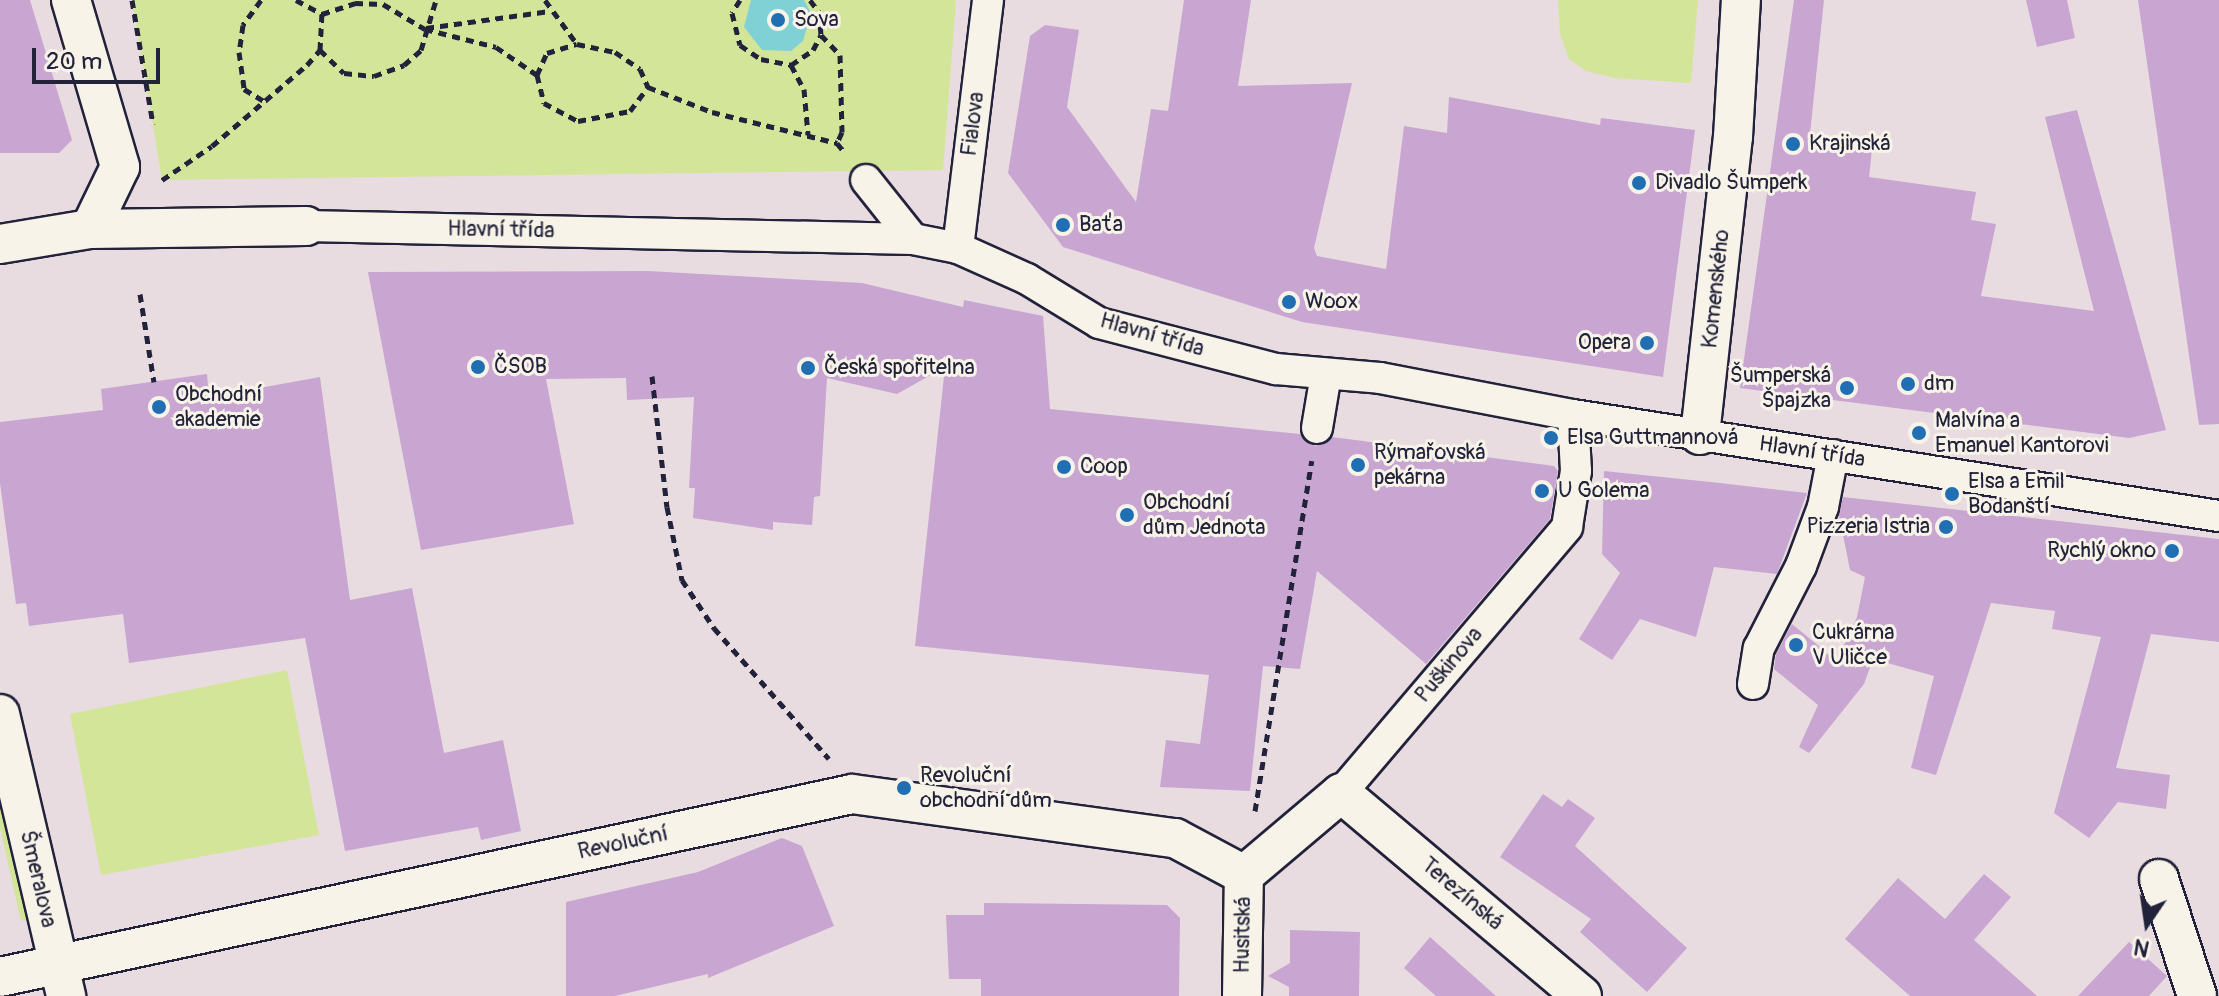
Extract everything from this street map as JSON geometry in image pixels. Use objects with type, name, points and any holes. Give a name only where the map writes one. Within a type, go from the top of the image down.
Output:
[{"type":"street","points":[[71,0],[120,167],[90,229]]},
{"type":"street","name":"Fialova","points":[[958,248],[988,0]]},
{"type":"street","name":"Komenského","points":[[1700,435],[1733,137],[1741,0]]},
{"type":"street","points":[[866,180],[913,239]]},
{"type":"street","name":"Hlavní třída","points":[[0,244],[90,229],[306,226],[913,239],[958,248],[1027,279],[1099,323],[1276,369],[1380,378],[1573,415],[2217,513]]},
{"type":"street","points":[[1315,440],[1326,374]]},
{"type":"street","name":"Puškinova","points":[[1244,875],[1341,793],[1567,527],[1576,471],[1573,415]]},
{"type":"street","points":[[1753,684],[1759,648],[1801,566],[1823,507],[1833,455]]},
{"type":"street","name":"Šmeralova","points":[[0,714],[62,980]]},
{"type":"street","name":"Terezínská","points":[[1341,793],[1582,996]]},
{"type":"street","name":"Revoluční","points":[[0,977],[62,980],[852,794],[1175,838],[1244,875]]},
{"type":"street","name":"Husitská","points":[[1242,996],[1244,875]]},
{"type":"street","points":[[2159,879],[2197,996]]},
{"type":"path","points":[[132,0],[154,133]]},
{"type":"path","points":[[261,0],[243,25],[239,52],[244,89],[264,101]]},
{"type":"path","points":[[296,0],[322,14],[355,3],[383,4],[425,29],[496,47],[537,75]]},
{"type":"path","points":[[320,50],[344,73],[374,76],[404,65],[421,50],[436,0]]},
{"type":"path","points":[[545,0],[550,11],[577,44]]},
{"type":"path","points":[[740,0],[732,13],[740,45],[761,59],[791,65],[813,50],[821,35],[819,12],[810,0]]},
{"type":"path","points":[[425,29],[550,11]]},
{"type":"path","points":[[159,165],[162,180],[264,101],[320,50],[322,14]]},
{"type":"path","points":[[821,35],[840,55],[842,132],[837,143]]},
{"type":"path","points":[[648,87],[630,111],[578,121],[544,103],[537,75],[547,53],[577,44],[615,52],[640,69],[648,87],[712,112],[837,143],[866,180]]},
{"type":"path","points":[[791,65],[804,89],[808,135]]},
{"type":"path","points":[[140,294],[154,382]]},
{"type":"path","points":[[652,376],[667,507],[682,580],[714,628],[833,764]]},
{"type":"path","points":[[1244,875],[1315,440]]},
{"type":"green space","points":[[132,0],[956,0],[943,170],[162,180]]},
{"type":"green space","points":[[1558,0],[1698,0],[1691,83],[1615,78],[1586,71],[1569,59],[1560,34]]},
{"type":"green space","points":[[287,670],[319,835],[101,875],[70,714]]},
{"type":"green space","points":[[0,788],[33,918],[21,921],[0,828]]},
{"type":"water","points":[[751,0],[804,0],[811,13],[803,41],[791,51],[762,50],[744,27]]},
{"type":"building","points":[[0,0],[30,0],[72,140],[59,153],[0,153]]},
{"type":"building","points":[[1184,0],[1251,0],[1238,86],[1352,83],[1314,248],[1317,256],[1386,269],[1404,126],[1447,133],[1449,97],[1600,125],[1601,118],[1695,130],[1663,377],[1302,322],[1063,247],[1008,173],[1030,36],[1045,25],[1079,30],[1067,107],[1136,202],[1151,109],[1168,111]]},
{"type":"building","points":[[1794,0],[1824,0],[1810,134],[1873,141],[1869,177],[1976,192],[1971,220],[1996,224],[1981,296],[2094,311],[2045,117],[2077,110],[2166,430],[2129,438],[1740,388]]},
{"type":"building","points":[[2026,0],[2067,0],[2075,38],[2037,47]]},
{"type":"building","points":[[2138,0],[2219,0],[2219,424],[2199,425]]},
{"type":"building","points":[[648,271],[862,283],[963,307],[964,300],[1043,316],[1050,409],[1300,434],[1315,446],[1332,437],[1554,466],[1558,471],[1550,519],[1426,664],[1317,571],[1300,669],[1263,666],[1250,791],[1160,787],[1166,740],[1200,744],[1209,675],[915,646],[945,367],[897,394],[827,378],[820,496],[814,497],[812,525],[773,522],[773,530],[693,518],[695,488],[689,488],[694,397],[627,400],[626,378],[546,379],[574,524],[421,550],[368,272]]},
{"type":"building","points":[[207,374],[209,397],[320,377],[350,600],[412,588],[444,753],[503,740],[521,831],[481,840],[478,827],[345,851],[305,638],[129,663],[123,614],[29,626],[26,603],[16,604],[0,483],[0,422],[103,410],[101,389]]},
{"type":"building","points":[[1604,471],[1807,493],[1777,574],[1714,567],[1696,637],[1640,619],[1612,660],[1579,639],[1620,573],[1602,554]]},
{"type":"building","points":[[1843,497],[2219,539],[2219,642],[2151,634],[2116,768],[2170,775],[2166,809],[2118,802],[2089,838],[2054,813],[2101,637],[2052,629],[2055,611],[1991,603],[1936,775],[1911,768],[1934,676],[1873,659],[1864,684],[1809,753],[1799,747],[1818,705],[1774,669],[1776,654],[1792,624],[1837,661],[1857,617],[1865,577],[1850,570],[1839,515]]},
{"type":"building","points":[[1543,794],[1562,807],[1568,799],[1595,818],[1575,846],[1687,948],[1647,992],[1580,932],[1591,919],[1500,857]]},
{"type":"building","points":[[782,838],[802,846],[834,926],[708,978],[708,974],[615,996],[566,996],[566,902],[698,872]]},
{"type":"building","points":[[1984,874],[2011,897],[1974,940],[2037,996],[1910,996],[1845,939],[1898,878],[1945,919]]},
{"type":"building","points":[[984,903],[1167,905],[1180,918],[1179,996],[981,996],[981,979],[949,979],[946,915],[984,915]]},
{"type":"building","points":[[1290,930],[1360,932],[1359,996],[1289,996],[1289,987],[1268,976],[1290,963]]},
{"type":"building","points":[[1430,937],[1496,996],[1436,996],[1404,968]]},
{"type":"building","points":[[2129,942],[2167,976],[2149,996],[2078,996]]},
{"type":"place","name":"Sova","points":[[778,20]]},
{"type":"place","name":"Krajinská","points":[[1793,144]]},
{"type":"place","name":"Divadlo Šumperk","points":[[1639,183]]},
{"type":"place","name":"Baťa","points":[[1063,225]]},
{"type":"place","name":"Woox","points":[[1289,302]]},
{"type":"place","name":"Opera","points":[[1647,343]]},
{"type":"place","name":"ČSOB","points":[[478,367]]},
{"type":"place","name":"Česká spořitelna","points":[[808,368]]},
{"type":"place","name":"dm","points":[[1908,384]]},
{"type":"place","name":"Šumperská Špajzka","points":[[1847,388]]},
{"type":"place","name":"Obchodní akademie","points":[[159,407]]},
{"type":"place","name":"Malvína a Emanuel Kantorovi","points":[[1919,433]]},
{"type":"place","name":"Elsa Guttmannová","points":[[1551,438]]},
{"type":"place","name":"Rýmařovská pekárna","points":[[1358,465]]},
{"type":"place","name":"Coop","points":[[1064,467]]},
{"type":"place","name":"U Golema","points":[[1542,491]]},
{"type":"place","name":"Elsa a Emil Bodanští","points":[[1952,494]]},
{"type":"place","name":"Obchodní dům Jednota","points":[[1127,515]]},
{"type":"place","name":"Pizzeria Istria","points":[[1946,527]]},
{"type":"place","name":"Rychlý okno","points":[[2172,551]]},
{"type":"place","name":"Cukrárna V Uličce","points":[[1796,645]]},
{"type":"place","name":"Revoluční obchodní dům","points":[[904,788]]}]
